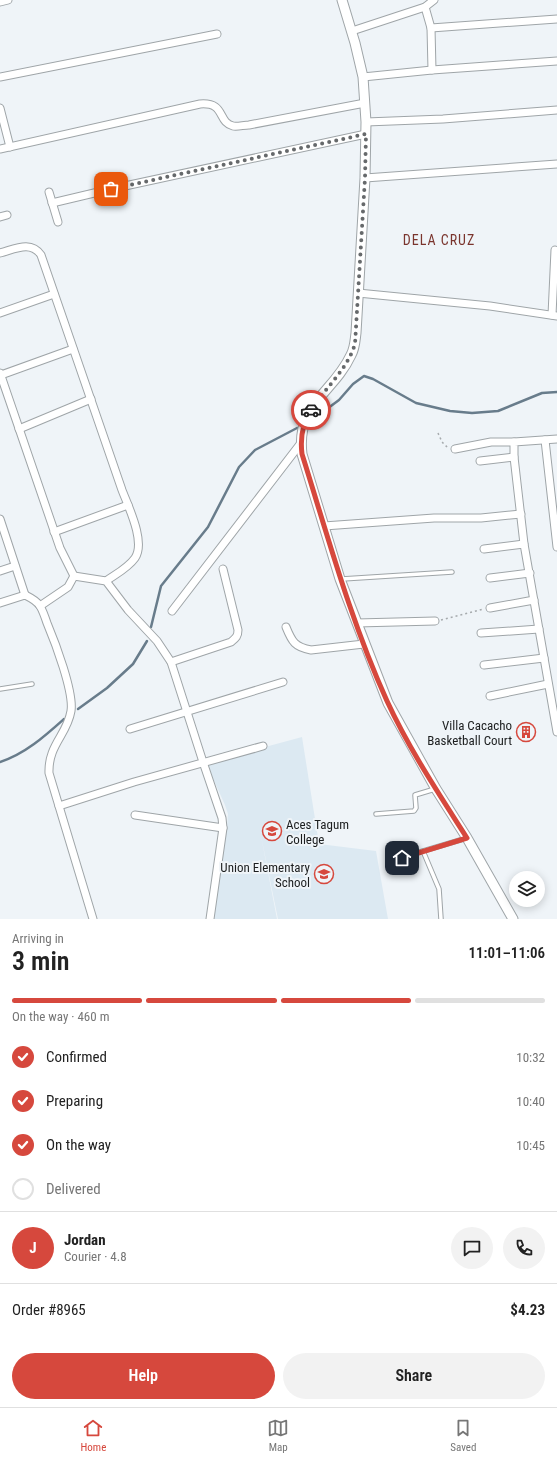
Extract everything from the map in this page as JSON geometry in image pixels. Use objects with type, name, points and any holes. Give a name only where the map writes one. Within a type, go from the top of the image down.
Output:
[{"type":"street","points":[[0,2],[8,0]]},
{"type":"street","points":[[342,0],[352,31],[363,77],[366,122],[365,178],[356,333],[352,354],[306,417],[302,428],[302,454],[340,579],[388,703],[436,789],[467,838],[513,919]]},
{"type":"street","points":[[352,31],[425,7],[434,0]]},
{"type":"street","points":[[425,7],[431,28],[432,70]]},
{"type":"street","points":[[431,28],[557,19]]},
{"type":"street","points":[[0,78],[217,34]]},
{"type":"street","points":[[363,77],[432,70],[557,61]]},
{"type":"street","points":[[0,149],[200,104],[209,103],[213,105],[227,123],[233,126],[260,123],[365,103]]},
{"type":"street","points":[[0,108],[10,147]]},
{"type":"street","points":[[366,122],[557,110]]},
{"type":"street","points":[[52,204],[126,186],[366,134]]},
{"type":"street","points":[[365,178],[557,164]]},
{"type":"street","points":[[49,192],[58,222]]},
{"type":"street","points":[[0,253],[26,246],[33,247],[41,255],[132,515],[136,529],[138,551],[136,557],[106,581]]},
{"type":"street","points":[[358,293],[490,306],[554,315],[555,250]]},
{"type":"street","points":[[0,313],[54,294]]},
{"type":"street","points":[[73,349],[0,374],[66,563],[74,576],[106,581],[128,610],[157,641],[172,662],[222,818],[223,828],[210,919]]},
{"type":"street","points":[[19,429],[91,399]]},
{"type":"street","points":[[455,449],[491,442],[557,439]]},
{"type":"street","points":[[545,440],[557,547]]},
{"type":"street","points":[[514,442],[514,457],[524,544],[557,732]]},
{"type":"street","points":[[172,612],[301,443]]},
{"type":"street","points":[[480,461],[514,457]]},
{"type":"street","points":[[54,532],[128,505]]},
{"type":"street","points":[[324,526],[434,518],[482,518],[520,514]]},
{"type":"street","points":[[0,519],[3,539],[15,566],[25,595]]},
{"type":"street","points":[[484,549],[524,544]]},
{"type":"street","points":[[0,570],[15,566]]},
{"type":"street","points":[[172,662],[231,642],[236,638],[238,630],[223,569]]},
{"type":"street","points":[[490,578],[530,573]]},
{"type":"street","points":[[40,606],[68,587],[74,576]]},
{"type":"street","points":[[0,604],[25,595],[34,599],[40,606],[60,657],[71,702],[71,710],[68,721],[51,753],[49,773],[93,919]]},
{"type":"street","points":[[490,608],[534,600]]},
{"type":"street","points":[[357,623],[435,621]]},
{"type":"street","points":[[286,627],[291,640],[304,649],[312,650],[364,644]]},
{"type":"street","points":[[481,633],[539,629]]},
{"type":"street","points":[[484,665],[544,658]]},
{"type":"street","points":[[130,729],[282,682]]},
{"type":"street","points":[[490,696],[548,684]]},
{"type":"street","points":[[59,806],[134,782],[263,746]]},
{"type":"street","points":[[134,815],[223,828]]},
{"type":"lane","points":[[340,579],[452,572]]},
{"type":"lane","points":[[0,689],[32,684]]},
{"type":"lane","points":[[376,814],[415,810],[415,795],[436,789]]},
{"type":"lane","points":[[402,858],[467,838]]},
{"type":"lane","points":[[424,851],[439,889],[441,919]]},
{"type":"path","points":[[438,433],[446,447],[455,449]]},
{"type":"path","points":[[435,621],[490,608]]},
{"type":"shaded area","points":[[302,737],[319,844],[376,851],[388,919],[278,919],[261,836],[277,919],[214,919],[228,814],[206,763]]},
{"type":"waterway","points":[[308,423],[339,400],[353,384],[364,376],[373,379],[416,403],[450,411],[472,413],[498,411],[542,393],[557,392]]},
{"type":"waterway","points":[[151,627],[161,586],[208,527],[239,467],[255,450],[297,428]]},
{"type":"waterway","points":[[78,709],[107,688],[133,664],[147,641]]},
{"type":"waterway","points":[[0,762],[9,759],[26,749],[42,738],[64,719]]},
{"type":"way so far","points":[[111,189],[366,134],[365,178],[355,344],[352,354],[346,364],[311,410]]},
{"type":"place","name":"Villa Cacacho Basketball Court","points":[[526,732]]},
{"type":"place","name":"Aces Tagum College","points":[[272,831]]},
{"type":"place","name":"Union Elementary School","points":[[324,874]]},
{"type":"district","name":"DELA CRUZ","points":[[439,240]]},
{"type":"route","points":[[311,410],[306,417],[302,428],[302,454],[340,579],[388,703],[436,789],[467,838],[402,858]]}]
